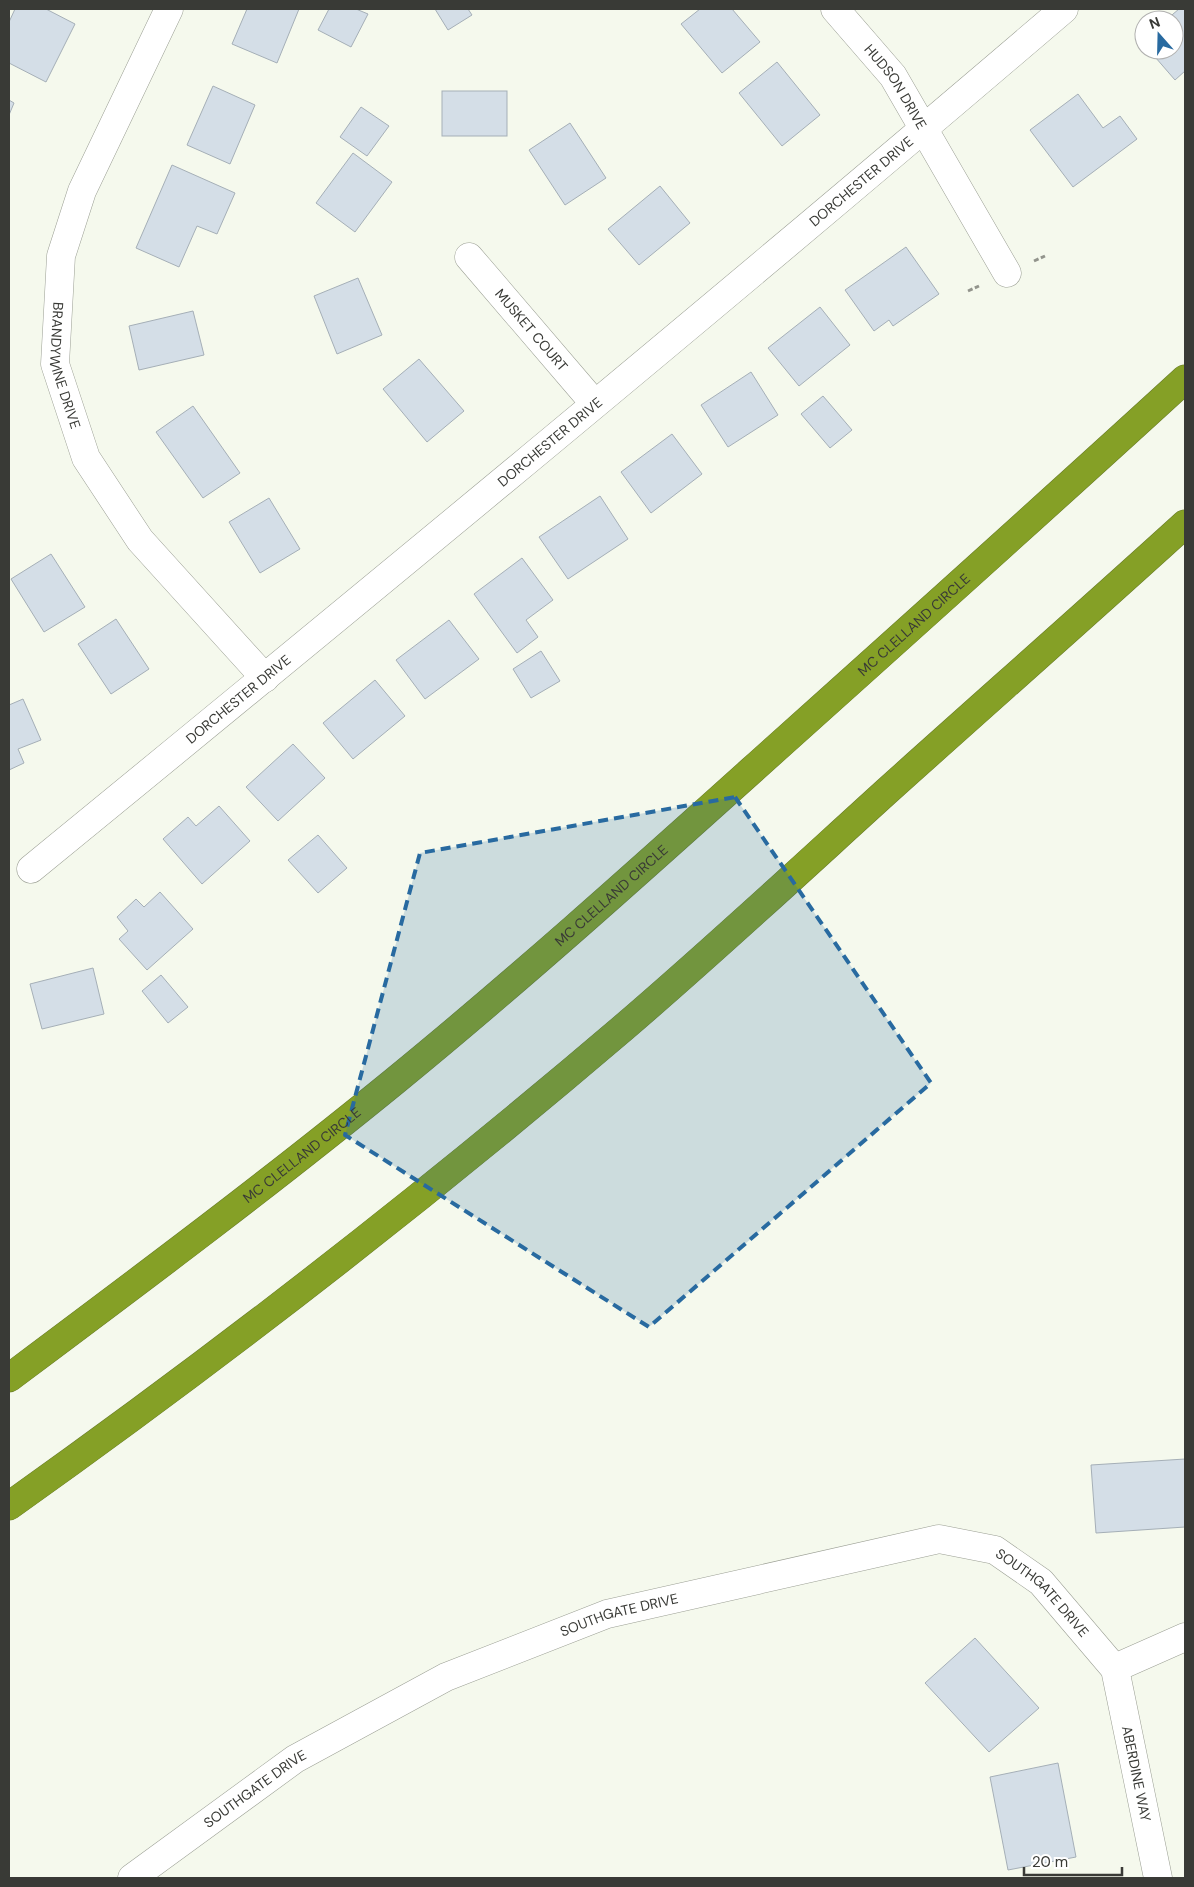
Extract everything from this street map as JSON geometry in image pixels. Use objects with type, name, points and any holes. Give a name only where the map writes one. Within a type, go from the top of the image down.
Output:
[{"type":"highway","name":"MC CLELLAND CIRCLE","points":[[9,1378],[260,1189],[397,1079],[658,855],[974,572],[1185,379]]},
{"type":"highway","points":[[9,1506],[180,1382],[444,1177],[621,1029],[754,912],[1185,524]]},
{"type":"street","name":"BRANDYWINE DRIVE","points":[[168,9],[82,191],[64,246],[61,256],[55,364],[86,458],[140,540],[265,678]]},
{"type":"street","name":"HUDSON DRIVE","points":[[836,9],[894,76],[1007,273]]},
{"type":"street","name":"DORCHESTER DRIVE","points":[[31,870],[265,678],[924,129],[1064,9]]},
{"type":"street","name":"MUSKET COURT","points":[[469,257],[594,403]]},
{"type":"street","name":"SOUTHGATE DRIVE","points":[[132,1878],[295,1759],[446,1677],[608,1614],[939,1539],[995,1550],[1041,1582],[1115,1670]]},
{"type":"street","points":[[1115,1670],[1124,1664],[1185,1637]]},
{"type":"street","name":"ABERDINE WAY","points":[[1115,1670],[1158,1878]]},
{"type":"highlighted area","points":[[735,797],[931,1083],[649,1327],[345,1135],[420,853]]},
{"type":"building","points":[[15,9],[46,9],[75,24],[46,82],[9,63],[9,22]]},
{"type":"building","points":[[247,9],[299,9],[277,63],[232,44]]},
{"type":"building","points":[[329,9],[356,9],[368,14],[351,47],[318,30]]},
{"type":"building","points":[[435,9],[468,9],[472,15],[448,30]]},
{"type":"building","points":[[700,9],[732,9],[760,42],[722,73],[681,24]]},
{"type":"building","points":[[1185,9],[1185,71],[1175,80],[1158,60],[1184,60],[1184,10],[1178,10]]},
{"type":"building","points":[[777,62],[820,115],[782,146],[739,93]]},
{"type":"building","points":[[213,86],[255,105],[230,164],[187,145]]},
{"type":"building","points":[[442,91],[507,91],[507,136],[442,136]]},
{"type":"building","points":[[1078,94],[1103,128],[1120,116],[1137,139],[1073,187],[1030,130]]},
{"type":"building","points":[[9,100],[14,103],[9,115]]},
{"type":"building","points":[[361,107],[389,126],[367,156],[340,137]]},
{"type":"building","points":[[570,123],[606,178],[565,205],[529,150]]},
{"type":"building","points":[[353,153],[392,182],[355,232],[316,203]]},
{"type":"building","points":[[172,165],[235,193],[217,234],[197,226],[179,267],[136,248]]},
{"type":"building","points":[[660,186],[690,223],[639,265],[608,229]]},
{"type":"building","points":[[906,247],[939,294],[893,326],[889,320],[874,331],[845,290]]},
{"type":"building","points":[[358,278],[382,335],[337,354],[314,296]]},
{"type":"building","points":[[820,307],[850,345],[799,386],[768,348]]},
{"type":"building","points":[[193,311],[204,355],[139,370],[129,326]]},
{"type":"building","points":[[419,359],[464,411],[427,442],[383,389]]},
{"type":"building","points":[[751,372],[778,415],[728,447],[701,405]]},
{"type":"building","points":[[823,396],[852,430],[830,448],[801,414]]},
{"type":"building","points":[[193,406],[240,473],[203,498],[156,432]]},
{"type":"building","points":[[672,434],[702,474],[651,513],[621,472]]},
{"type":"building","points":[[600,496],[628,539],[568,579],[539,537]]},
{"type":"building","points":[[269,498],[300,549],[260,573],[229,522]]},
{"type":"building","points":[[51,554],[85,607],[44,632],[11,579]]},
{"type":"building","points":[[522,558],[553,600],[526,620],[538,637],[517,653],[474,594]]},
{"type":"building","points":[[116,619],[149,669],[111,694],[78,644]]},
{"type":"building","points":[[449,620],[479,659],[425,699],[396,660]]},
{"type":"building","points":[[541,651],[560,681],[531,698],[513,669]]},
{"type":"building","points":[[375,680],[405,716],[353,759],[323,723]]},
{"type":"building","points":[[23,699],[41,740],[18,749],[24,763],[9,770],[9,705]]},
{"type":"building","points":[[293,744],[325,778],[278,821],[246,787]]},
{"type":"building","points":[[219,806],[250,841],[202,884],[163,839],[188,817],[196,826]]},
{"type":"building","points":[[318,835],[347,868],[318,893],[288,860]]},
{"type":"building","points":[[160,892],[193,929],[147,970],[119,939],[128,931],[117,917],[136,899],[144,907]]},
{"type":"building","points":[[93,968],[104,1014],[42,1029],[30,984]]},
{"type":"building","points":[[161,975],[188,1007],[168,1023],[142,991]]},
{"type":"building","points":[[1185,1459],[1185,1527],[1096,1533],[1091,1465]]},
{"type":"building","points":[[975,1638],[1039,1708],[989,1752],[925,1683]]},
{"type":"building","points":[[1058,1763],[1076,1857],[1008,1870],[990,1777]]}]
